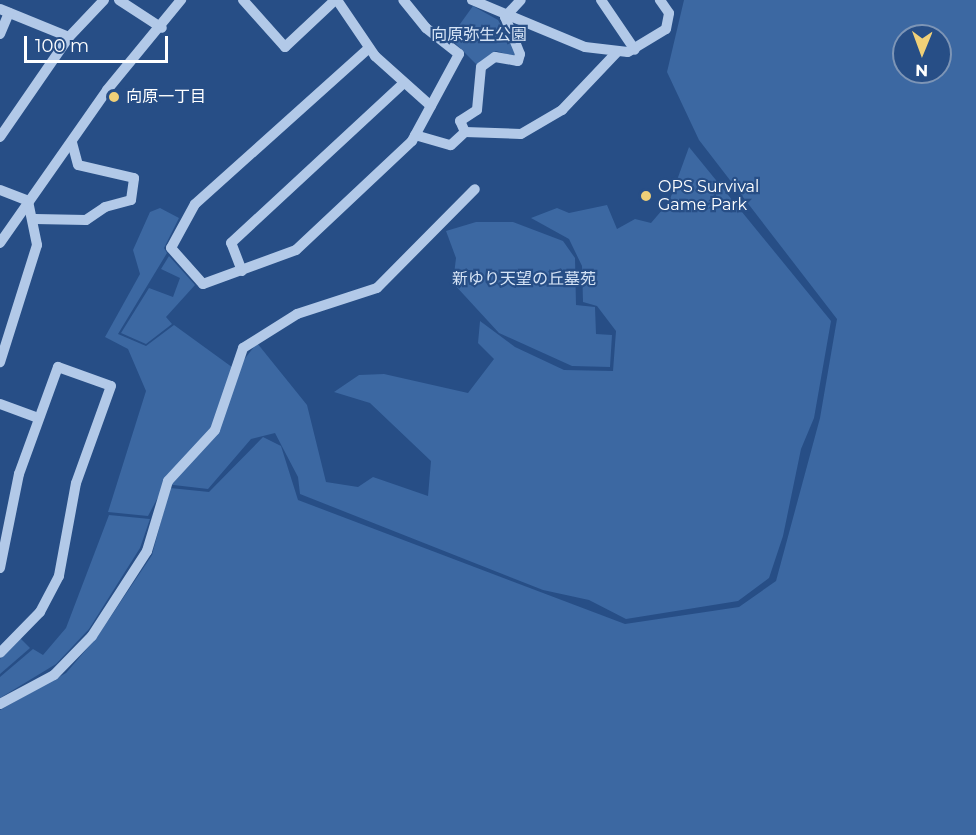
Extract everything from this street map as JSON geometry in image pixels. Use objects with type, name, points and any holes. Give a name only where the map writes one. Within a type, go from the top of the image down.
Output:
[{"type":"street","points":[[0,137],[69,37],[104,0]]},
{"type":"street","points":[[119,0],[162,28]]},
{"type":"street","points":[[0,243],[125,67],[162,28],[181,0]]},
{"type":"street","points":[[243,0],[285,47],[336,0],[369,48],[431,106]]},
{"type":"street","points":[[369,48],[195,204],[178,231],[171,248],[203,284],[296,250],[415,135],[459,54],[426,28],[403,0]]},
{"type":"street","points":[[472,0],[505,17],[585,47],[617,52],[635,50],[666,28],[673,0]]},
{"type":"street","points":[[505,17],[521,0]]},
{"type":"street","points":[[601,0],[635,50]]},
{"type":"street","points":[[660,0],[669,13]]},
{"type":"street","points":[[0,34],[4,11],[69,37]]},
{"type":"street","points":[[465,132],[460,120],[477,110],[481,67],[495,57],[518,61],[520,54],[505,17]]},
{"type":"street","points":[[415,135],[451,145],[465,132],[521,134],[551,119],[617,52]]},
{"type":"street","points":[[242,271],[231,243],[404,83]]},
{"type":"street","points":[[35,219],[86,220],[105,207],[130,200],[134,178],[78,165],[72,142]]},
{"type":"street","points":[[0,704],[54,675],[92,636],[147,551],[168,481],[215,430],[243,348],[297,314],[377,288],[474,189]]},
{"type":"street","points":[[0,190],[28,201],[35,219],[37,245],[0,362]]},
{"type":"street","points":[[0,568],[19,474],[58,367],[111,386],[76,483],[58,576],[40,612],[0,653]]},
{"type":"street","points":[[0,404],[39,418]]},
{"type":"green space","points":[[684,0],[976,0],[976,835],[0,835],[0,710],[66,673],[97,637],[152,555],[170,488],[209,492],[263,437],[281,446],[298,500],[625,624],[739,607],[776,581],[820,418],[837,319],[699,140],[667,72]]},
{"type":"green space","name":"向原弥生公園","points":[[473,6],[498,20],[516,52],[513,56],[496,51],[477,65],[450,38]]},
{"type":"green space","points":[[689,147],[831,321],[814,418],[801,449],[783,536],[769,578],[738,601],[626,619],[589,600],[543,590],[300,494],[298,477],[275,433],[251,439],[208,489],[165,484],[148,516],[108,512],[146,391],[128,349],[105,337],[140,274],[133,250],[150,212],[160,208],[179,218],[164,248],[167,253],[118,334],[146,346],[174,325],[236,370],[257,343],[307,405],[326,482],[358,487],[373,477],[428,496],[431,461],[370,403],[334,392],[359,375],[384,374],[468,393],[494,359],[478,343],[480,321],[515,347],[564,370],[613,371],[616,331],[597,306],[583,302],[582,266],[569,239],[531,218],[557,208],[569,213],[607,205],[617,229],[635,219],[651,223],[669,202]]},
{"type":"green space","name":"新ゆり天望の丘墓苑","points":[[476,222],[513,222],[563,241],[575,258],[576,305],[595,307],[596,334],[612,335],[610,367],[572,366],[499,333],[453,283],[456,258],[446,231]]},
{"type":"green space","points":[[169,256],[195,285],[166,317],[172,324],[146,344],[121,333],[149,288],[173,297],[180,278],[161,269]]},
{"type":"green space","points":[[109,515],[150,519],[140,548],[89,629],[56,664],[0,698],[0,677],[33,649],[43,655],[66,628]]},
{"type":"green space","points":[[20,638],[30,648],[0,674],[0,659]]},
{"type":"place","name":"向原一丁目","points":[[114,97]]},
{"type":"place","name":"OPS Survival Game Park","points":[[646,196]]}]
